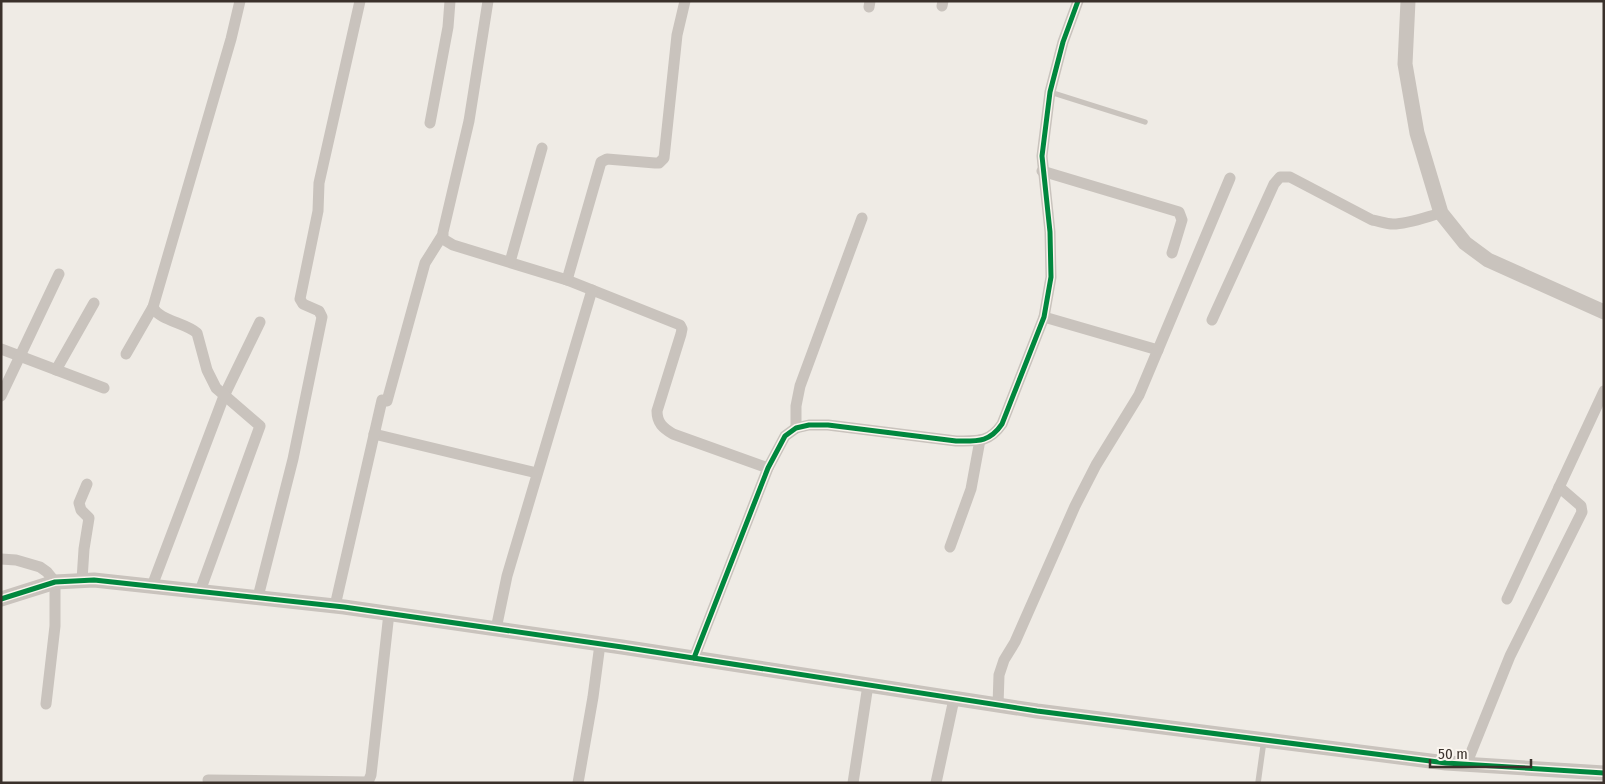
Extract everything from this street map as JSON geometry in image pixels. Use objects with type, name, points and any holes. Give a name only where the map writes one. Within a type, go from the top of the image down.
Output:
[{"type":"street","points":[[126,354],[153,307],[231,39],[240,1]]},
{"type":"street","points":[[258,598],[293,459],[322,317],[319,310],[303,304],[300,300],[318,211],[319,182],[360,1]]},
{"type":"street","points":[[430,123],[448,27],[450,1]]},
{"type":"street","points":[[335,606],[374,434],[426,263],[442,236],[469,121],[488,1]]},
{"type":"street","points":[[567,280],[601,162],[607,159],[659,163],[664,158],[675,48],[684,1]]},
{"type":"street","points":[[694,658],[768,468],[786,436],[796,428],[810,425],[828,425],[956,441],[980,440],[992,435],[1002,424],[1044,317],[1051,277],[1050,232],[1042,171],[1042,156],[1050,92],[1063,42],[1078,1]]},
{"type":"street","points":[[1408,1],[1405,64],[1417,133],[1441,213],[1464,243],[1488,260],[1604,312]]},
{"type":"street","points":[[510,262],[542,148]]},
{"type":"street","points":[[1042,171],[1179,212],[1182,220],[1172,253]]},
{"type":"street","points":[[1212,320],[1274,184],[1280,177],[1290,178],[1372,220],[1392,224],[1402,223],[1441,213]]},
{"type":"street","points":[[998,706],[999,674],[1004,660],[1015,642],[1074,506],[1096,465],[1139,395],[1230,178]]},
{"type":"street","points":[[796,428],[796,406],[800,386],[862,218]]},
{"type":"street","points":[[442,236],[448,243],[567,280],[676,323],[682,328],[657,412],[660,424],[673,434],[768,468]]},
{"type":"street","points":[[1,396],[59,274]]},
{"type":"street","points":[[496,629],[507,576],[592,290]]},
{"type":"street","points":[[56,370],[94,303]]},
{"type":"street","points":[[153,307],[157,314],[197,333],[212,382],[224,396],[258,423],[260,428],[200,591]]},
{"type":"street","points":[[1044,317],[1158,350]]},
{"type":"street","points":[[152,586],[224,396],[260,322]]},
{"type":"street","points":[[1,349],[104,388]]},
{"type":"street","points":[[1507,599],[1604,391]]},
{"type":"street","points":[[374,434],[537,473]]},
{"type":"street","points":[[950,547],[971,489],[980,440]]},
{"type":"street","points":[[82,580],[89,518],[81,510],[79,503],[87,484]]},
{"type":"street","points":[[1466,765],[1510,656],[1582,512],[1581,506],[1559,487]]},
{"type":"street","points":[[1,558],[40,567],[48,572],[54,582],[55,626],[46,704]]},
{"type":"street","points":[[1,599],[54,582],[82,580],[200,591],[389,613],[694,658],[998,706],[1466,765],[1604,773]]},
{"type":"street","points":[[208,780],[368,782],[389,613]]},
{"type":"street","points":[[578,783],[600,644]]},
{"type":"street","points":[[853,783],[868,685]]},
{"type":"street","points":[[936,783],[954,699]]},
{"type":"lane","points":[[1050,92],[1145,122]]},
{"type":"lane","points":[[1258,783],[1264,740]]},
{"type":"cycle path","points":[[694,658],[768,468],[785,436],[796,428],[809,425],[828,425],[956,441],[970,441],[987,438],[1002,424],[1044,317],[1051,277],[1050,232],[1042,156],[1050,92],[1063,42],[1078,1]]},
{"type":"cycle path","points":[[1,599],[55,582],[94,580],[344,607],[622,647],[1037,711],[1446,763],[1604,773]]}]
